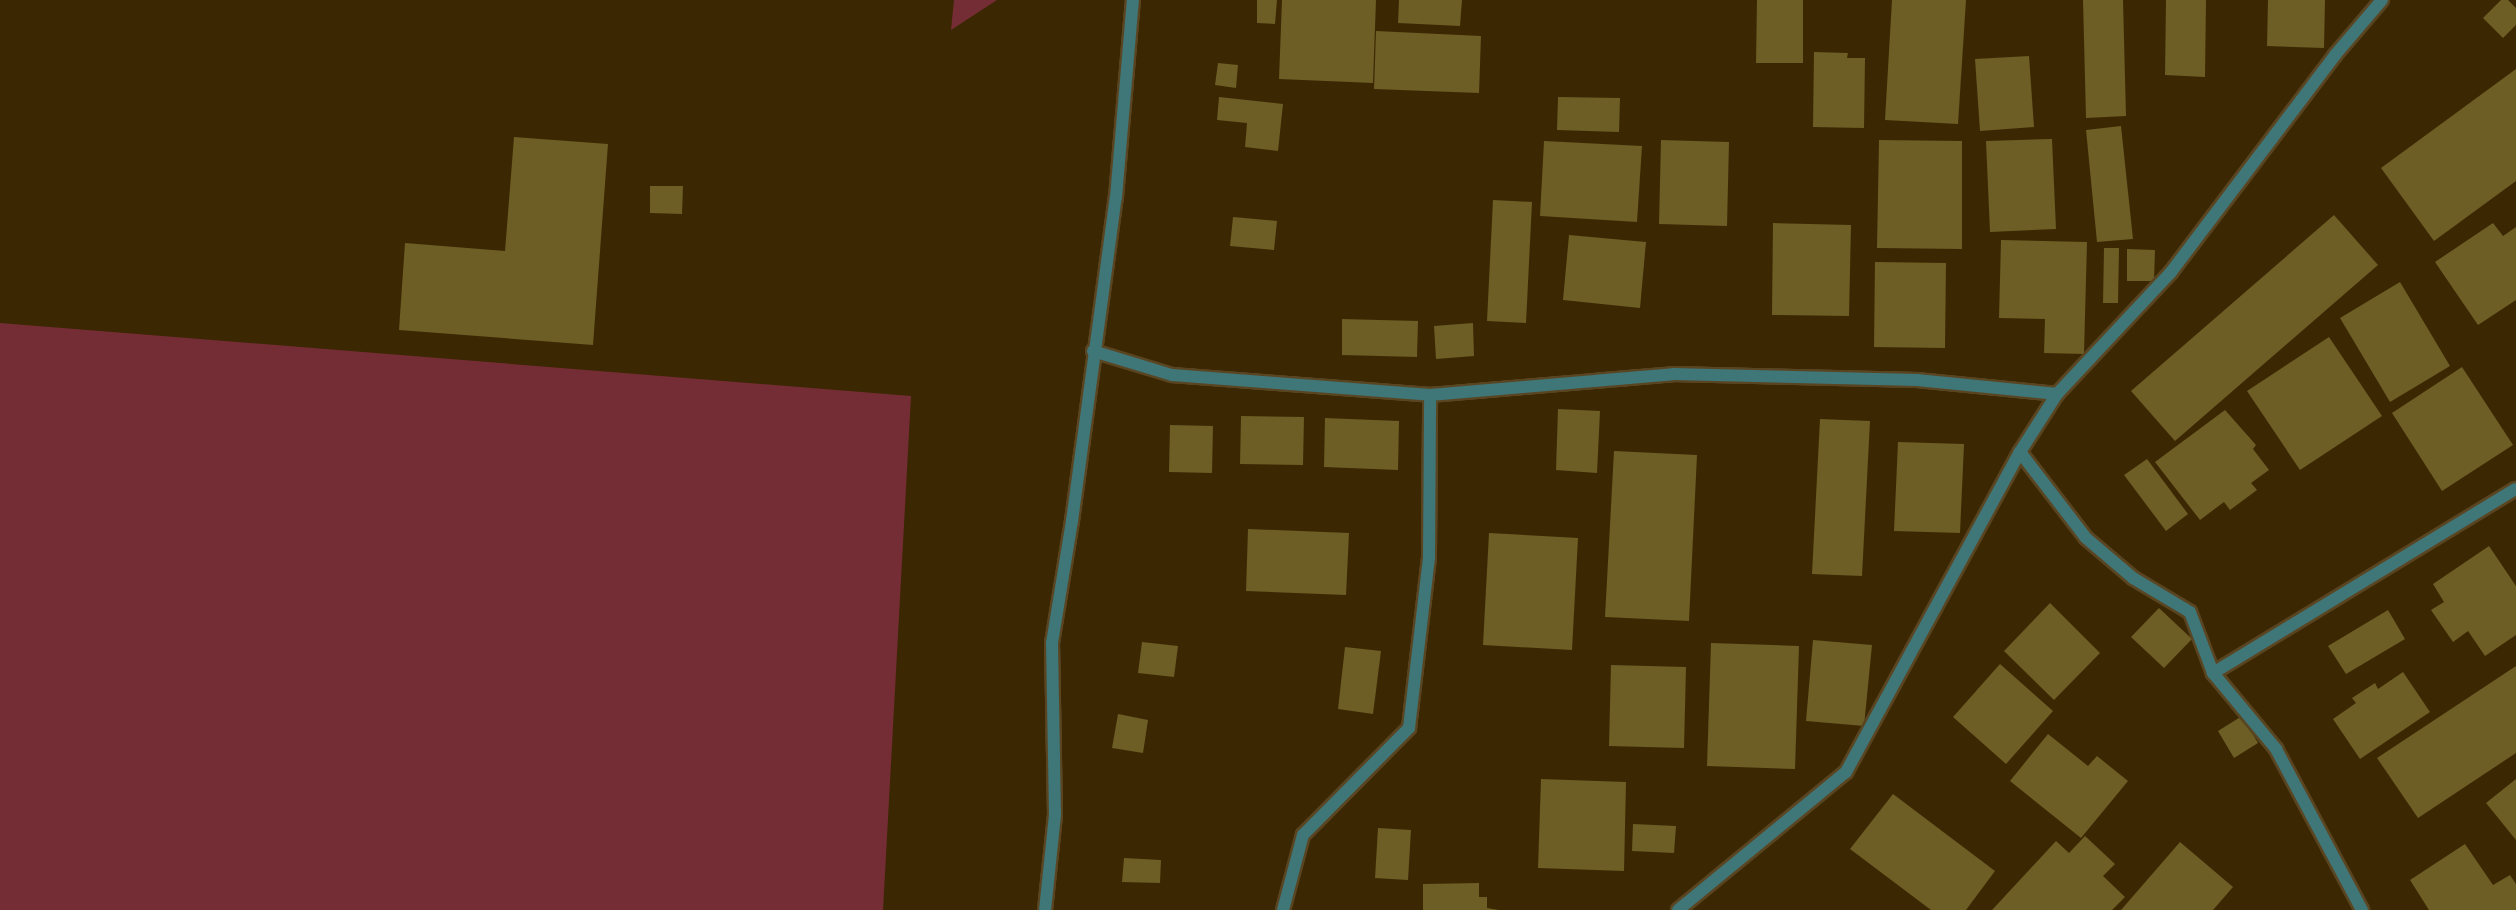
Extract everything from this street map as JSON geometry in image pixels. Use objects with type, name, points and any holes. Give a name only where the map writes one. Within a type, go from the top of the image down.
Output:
[{"type":"street","points":[[1045,910],[1055,815],[1052,643],[1072,521],[1093,351],[1116,197],[1133,0]]},
{"type":"street","points":[[1678,910],[1846,772],[2020,452],[2057,394],[2171,272],[2335,55],[2382,0]]},
{"type":"street","points":[[1093,351],[1172,375],[1430,395],[1673,374],[1917,380],[2057,394]]},
{"type":"street","points":[[1283,910],[1303,835],[1409,728],[1429,557],[1430,395]]},
{"type":"street","points":[[2020,452],[2086,538],[2133,578],[2190,612],[2213,673],[2276,750],[2362,910]]},
{"type":"street","points":[[2213,673],[2516,489]]},
{"type":"shaded area","points":[[954,0],[997,0],[951,30]]},
{"type":"shaded area","points":[[0,323],[911,396],[883,910],[0,910]]},
{"type":"building","points":[[1257,0],[1277,0],[1275,24],[1257,23]]},
{"type":"building","points":[[1282,0],[1376,0],[1373,83],[1279,79]]},
{"type":"building","points":[[1399,0],[1462,0],[1460,26],[1398,23]]},
{"type":"building","points":[[1757,0],[1803,0],[1803,63],[1756,63]]},
{"type":"building","points":[[1892,0],[1966,0],[1958,124],[1885,120]]},
{"type":"building","points":[[2083,0],[2123,0],[2126,116],[2086,118]]},
{"type":"building","points":[[2166,0],[2206,0],[2205,77],[2165,75]]},
{"type":"building","points":[[2268,0],[2325,0],[2324,48],[2267,46]]},
{"type":"building","points":[[2501,0],[2508,0],[2516,8],[2516,25],[2503,38],[2483,18]]},
{"type":"building","points":[[1376,31],[1481,36],[1479,93],[1374,89]]},
{"type":"building","points":[[1814,52],[1848,53],[1847,58],[1865,58],[1864,128],[1813,127]]},
{"type":"building","points":[[2029,56],[2034,127],[1980,131],[1975,59]]},
{"type":"building","points":[[1218,63],[1238,65],[1236,88],[1215,85]]},
{"type":"building","points":[[2516,69],[2516,181],[2434,241],[2381,168]]},
{"type":"building","points":[[1219,97],[1283,104],[1278,151],[1245,147],[1247,123],[1217,120]]},
{"type":"building","points":[[1558,97],[1620,98],[1619,132],[1557,130]]},
{"type":"building","points":[[2121,126],[2133,239],[2097,242],[2086,130]]},
{"type":"building","points":[[514,137],[608,144],[593,345],[399,330],[405,243],[505,251]]},
{"type":"building","points":[[2052,139],[2056,229],[1990,232],[1986,141]]},
{"type":"building","points":[[1661,140],[1729,142],[1727,226],[1659,224]]},
{"type":"building","points":[[1879,140],[1962,141],[1962,249],[1877,248]]},
{"type":"building","points":[[1544,141],[1642,146],[1637,222],[1540,216]]},
{"type":"building","points":[[650,186],[683,186],[682,214],[650,213]]},
{"type":"building","points":[[1493,200],[1532,202],[1526,323],[1487,321]]},
{"type":"building","points":[[2334,215],[2378,265],[2175,441],[2131,391]]},
{"type":"building","points":[[1233,217],[1277,221],[1274,250],[1230,246]]},
{"type":"building","points":[[1773,223],[1851,225],[1849,316],[1772,315]]},
{"type":"building","points":[[2493,223],[2503,236],[2516,227],[2516,300],[2478,325],[2435,262]]},
{"type":"building","points":[[1569,235],[1646,242],[1640,308],[1563,300]]},
{"type":"building","points":[[2001,240],[2087,242],[2084,354],[2044,353],[2045,319],[1999,318]]},
{"type":"building","points":[[2104,248],[2119,248],[2118,303],[2103,303]]},
{"type":"building","points":[[2127,249],[2155,250],[2154,281],[2127,281]]},
{"type":"building","points":[[1875,262],[1946,263],[1945,348],[1874,347]]},
{"type":"building","points":[[2400,282],[2450,366],[2390,402],[2340,318]]},
{"type":"building","points":[[1342,319],[1418,321],[1417,357],[1342,355]]},
{"type":"building","points":[[1473,323],[1474,356],[1436,359],[1434,326]]},
{"type":"building","points":[[2329,337],[2382,416],[2300,470],[2247,391]]},
{"type":"building","points":[[2462,367],[2513,445],[2442,491],[2392,413]]},
{"type":"building","points":[[1558,409],[1600,411],[1597,473],[1556,470]]},
{"type":"building","points":[[2225,410],[2256,445],[2253,449],[2269,470],[2251,483],[2257,490],[2230,510],[2224,502],[2200,520],[2155,462]]},
{"type":"building","points":[[1241,416],[1304,417],[1303,465],[1240,464]]},
{"type":"building","points":[[1325,418],[1399,421],[1398,470],[1324,467]]},
{"type":"building","points":[[1820,419],[1870,421],[1862,576],[1812,574]]},
{"type":"building","points":[[1170,425],[1213,426],[1212,473],[1169,472]]},
{"type":"building","points":[[1898,442],[1964,444],[1960,533],[1894,531]]},
{"type":"building","points":[[1614,451],[1697,455],[1689,621],[1605,617]]},
{"type":"building","points":[[2147,459],[2188,514],[2166,531],[2124,475]]},
{"type":"building","points":[[1248,529],[1349,533],[1346,595],[1246,591]]},
{"type":"building","points":[[1489,533],[1578,538],[1572,650],[1483,645]]},
{"type":"building","points":[[2489,546],[2516,586],[2516,635],[2485,656],[2468,631],[2453,642],[2431,610],[2444,602],[2433,584]]},
{"type":"building","points":[[2050,603],[2100,653],[2054,700],[2004,651]]},
{"type":"building","points":[[2159,608],[2192,639],[2164,668],[2131,637]]},
{"type":"building","points":[[2388,610],[2405,639],[2346,674],[2328,646]]},
{"type":"building","points":[[1813,640],[1872,645],[1864,726],[1806,721]]},
{"type":"building","points":[[1142,642],[1178,646],[1174,677],[1138,673]]},
{"type":"building","points":[[1711,643],[1799,646],[1795,769],[1707,766]]},
{"type":"building","points":[[1345,647],[1381,651],[1373,714],[1338,709]]},
{"type":"building","points":[[2000,664],[2053,711],[2006,764],[1953,717]]},
{"type":"building","points":[[1611,665],[1686,667],[1684,748],[1609,746]]},
{"type":"building","points":[[2516,666],[2516,753],[2418,818],[2377,758]]},
{"type":"building","points":[[2403,672],[2430,712],[2360,759],[2333,719],[2356,703],[2352,698],[2375,683],[2378,689]]},
{"type":"building","points":[[1118,714],[1148,720],[1143,753],[1112,748]]},
{"type":"building","points":[[2242,716],[2258,743],[2234,758],[2218,731]]},
{"type":"building","points":[[2048,734],[2088,766],[2097,756],[2128,781],[2081,838],[2010,781]]},
{"type":"building","points":[[1541,779],[1626,782],[1624,871],[1538,868]]},
{"type":"building","points":[[2516,779],[2516,840],[2486,803]]},
{"type":"building","points":[[1893,794],[1995,871],[1966,910],[1931,910],[1850,849]]},
{"type":"building","points":[[1633,824],[1676,826],[1674,853],[1632,851]]},
{"type":"building","points":[[1378,828],[1411,830],[1408,880],[1375,878]]},
{"type":"building","points":[[2085,836],[2115,864],[2103,876],[2125,897],[2112,910],[1992,910],[2056,841],[2069,853]]},
{"type":"building","points":[[2180,842],[2233,887],[2213,910],[2121,910]]},
{"type":"building","points":[[2465,844],[2493,885],[2510,875],[2516,884],[2516,910],[2429,910],[2410,880]]},
{"type":"building","points":[[1124,858],[1161,860],[1160,883],[1122,882]]},
{"type":"building","points":[[1479,883],[1479,897],[1487,897],[1487,908],[1499,910],[1423,910],[1423,884]]}]
